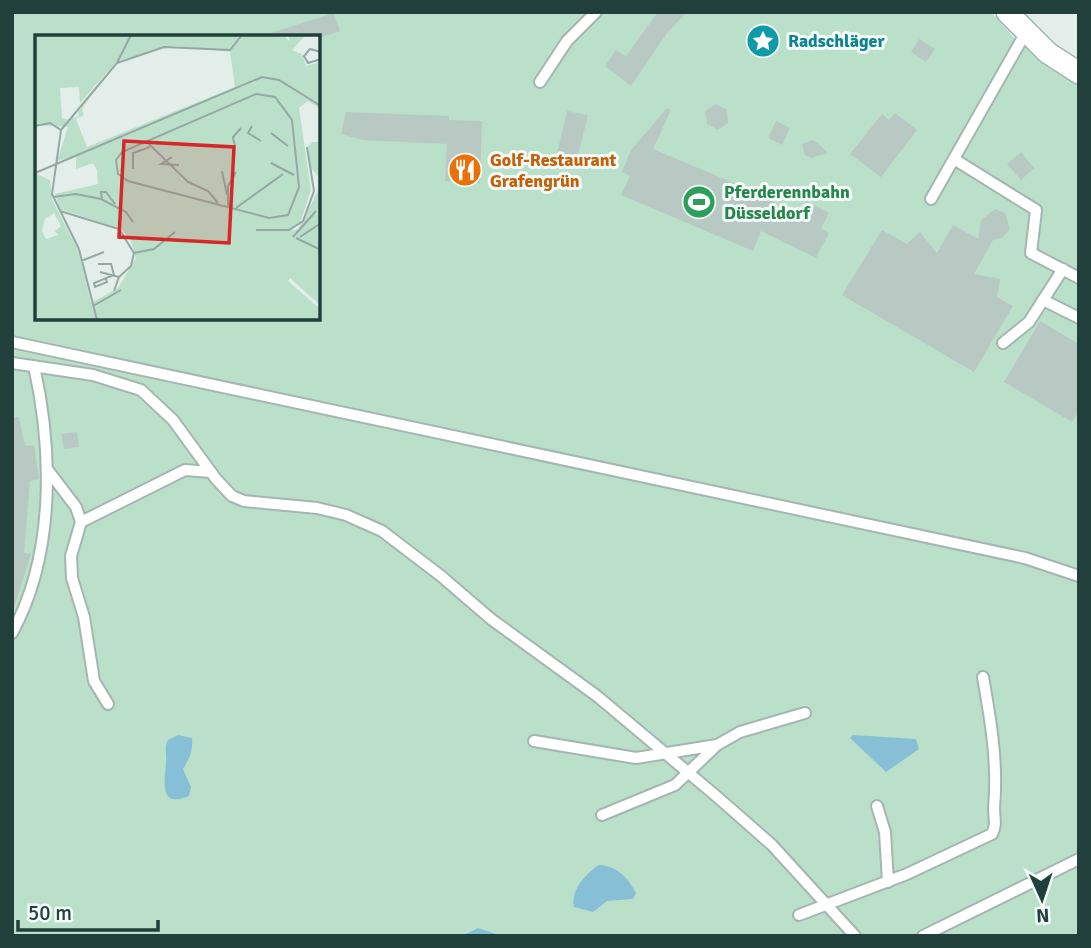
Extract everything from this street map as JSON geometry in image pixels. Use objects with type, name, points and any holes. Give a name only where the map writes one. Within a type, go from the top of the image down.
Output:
[{"type":"street","points":[[1007,12],[1048,52],[1079,73]]},
{"type":"lane","points":[[540,82],[567,41],[596,12]]},
{"type":"lane","points":[[931,199],[1026,32]]},
{"type":"lane","points":[[954,159],[1036,210],[1031,253],[1079,278]]},
{"type":"lane","points":[[1003,343],[1029,322],[1063,270]]},
{"type":"lane","points":[[1043,300],[1079,318]]},
{"type":"lane","points":[[12,342],[998,552],[1061,568],[1079,576]]},
{"type":"lane","points":[[12,363],[93,375],[141,390],[173,420],[232,496],[244,501],[317,508],[346,515],[382,531],[491,619],[597,696],[666,753],[772,845],[828,903],[855,936]]},
{"type":"lane","points":[[12,634],[21,618],[37,562],[47,469],[43,406],[34,366]]},
{"type":"lane","points":[[47,469],[76,507],[80,522],[71,556],[72,578],[84,617],[94,681],[108,704]]},
{"type":"lane","points":[[80,522],[185,470],[211,472]]},
{"type":"lane","points":[[799,915],[888,882],[992,834],[996,825],[996,756],[983,677]]},
{"type":"lane","points":[[602,815],[657,795],[717,745],[740,732],[805,713]]},
{"type":"lane","points":[[534,741],[636,758],[717,745]]},
{"type":"lane","points":[[877,806],[885,832],[888,882]]},
{"type":"lane","points":[[923,936],[1079,859]]},
{"type":"green space","points":[[12,12],[991,12],[1015,39],[1079,86],[1079,936],[12,936]]},
{"type":"water","points":[[178,735],[192,738],[188,761],[183,769],[191,787],[189,796],[172,799],[168,796],[165,785],[166,748],[168,740]]},
{"type":"water","points":[[853,735],[916,739],[919,749],[886,772],[850,738]]},
{"type":"water","points":[[599,865],[617,870],[626,878],[636,893],[633,899],[607,901],[593,912],[574,907],[574,895],[580,883]]},
{"type":"water","points":[[478,928],[502,936],[462,936]]},
{"type":"building","points":[[658,12],[687,12],[667,33],[631,86],[605,66],[616,50],[626,56]]},
{"type":"building","points":[[334,13],[340,31],[322,37],[271,33]]},
{"type":"building","points":[[919,39],[935,49],[926,62],[911,52]]},
{"type":"building","points":[[716,104],[727,110],[728,123],[718,130],[707,124],[705,111]]},
{"type":"building","points":[[667,108],[671,110],[653,149],[760,194],[798,217],[806,201],[829,213],[821,229],[829,233],[816,258],[761,231],[753,251],[621,195],[630,176],[622,172],[631,150]]},
{"type":"building","points":[[567,111],[588,115],[575,167],[555,162]]},
{"type":"building","points":[[346,112],[449,116],[449,120],[482,121],[480,183],[445,181],[447,144],[362,140],[341,134]]},
{"type":"building","points":[[895,113],[917,130],[881,177],[850,154],[882,114],[889,120]]},
{"type":"building","points":[[776,121],[790,128],[782,145],[768,138]]},
{"type":"building","points":[[813,140],[828,153],[811,158],[805,155],[802,144]]},
{"type":"building","points":[[1021,152],[1034,168],[1021,180],[1007,164]]},
{"type":"building","points":[[995,209],[1005,213],[1010,229],[1002,238],[993,240],[974,274],[1000,279],[997,297],[1013,306],[974,372],[842,295],[882,230],[907,244],[920,232],[937,253],[953,225],[978,239],[981,220]]},
{"type":"building","points":[[1040,321],[1079,344],[1079,411],[1072,422],[1004,382]]},
{"type":"building","points":[[19,417],[25,446],[34,445],[39,479],[30,481],[24,553],[31,554],[12,614],[12,418]]},
{"type":"building","points":[[77,432],[79,447],[64,449],[61,434]]},
{"type":"place","name":"Radschläger","points":[[763,41]]},
{"type":"place","name":"Golf-Restaurant Grafengrün","points":[[465,170]]},
{"type":"place","name":"Pferderennbahn Düsseldorf","points":[[699,202]]}]
